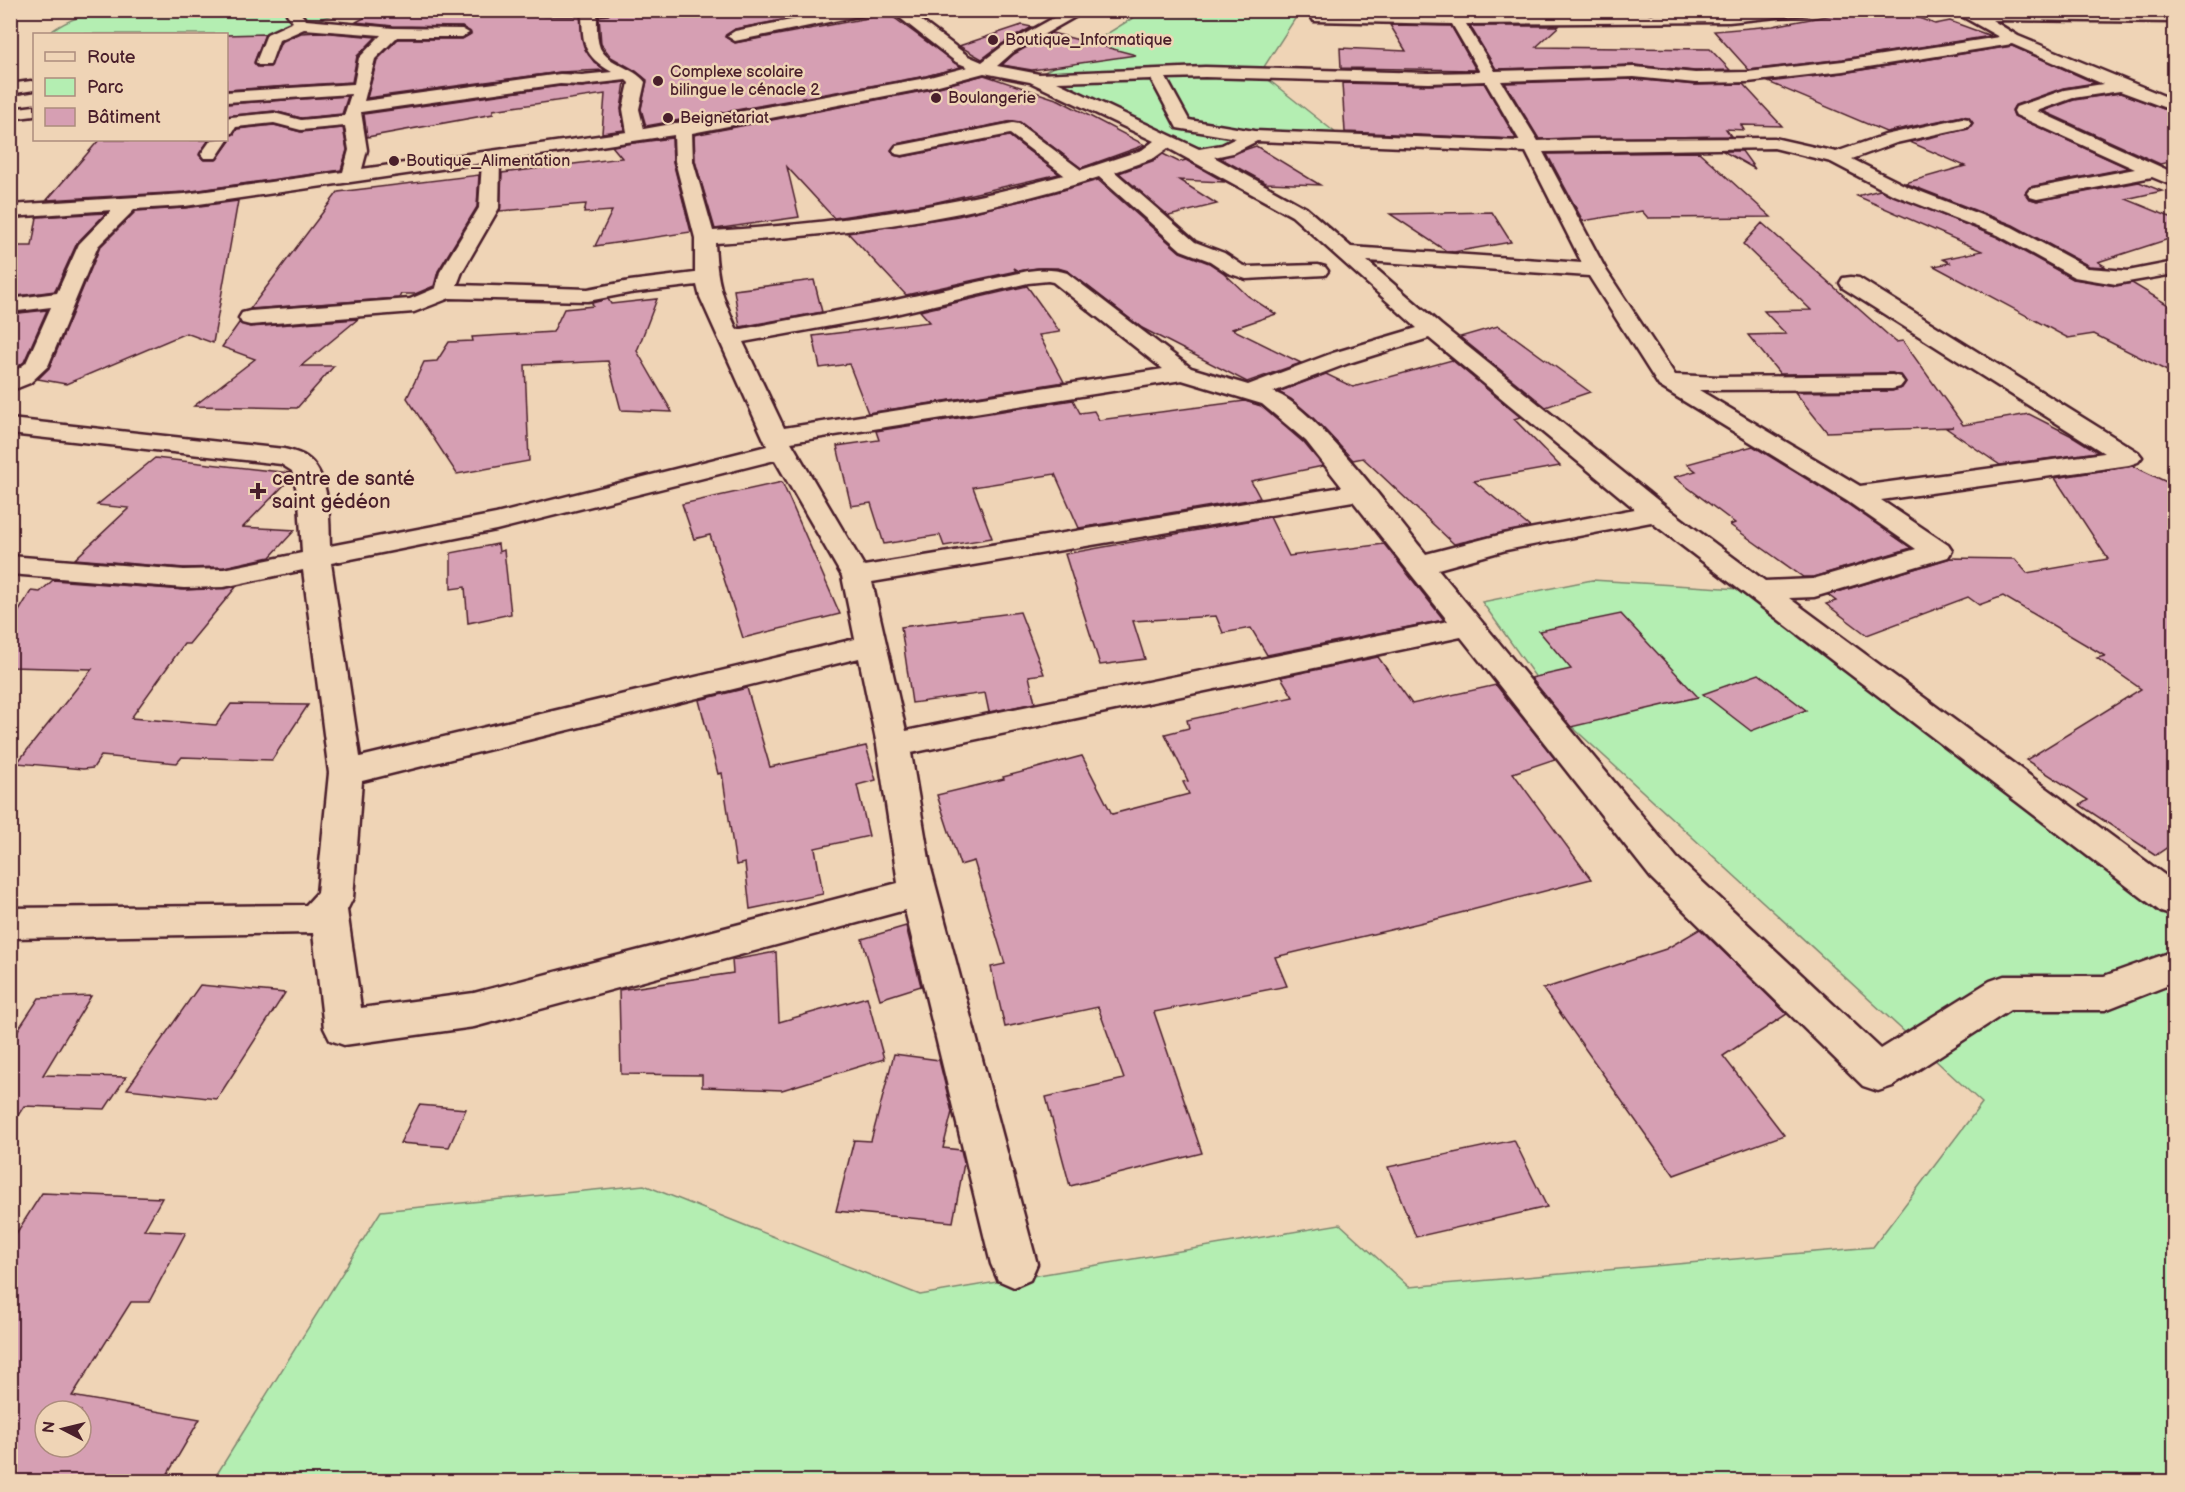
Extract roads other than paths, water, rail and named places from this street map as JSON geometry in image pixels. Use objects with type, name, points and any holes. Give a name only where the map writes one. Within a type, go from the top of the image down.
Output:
[{"type":"street","points":[[544,10],[594,11],[593,52],[600,59],[630,75],[637,82],[631,109],[637,136]]},
{"type":"street","points":[[735,36],[868,10]]},
{"type":"street","points":[[897,10],[962,59],[984,68],[1035,78],[1216,72],[1430,78],[1638,72],[1695,78],[1748,77],[1843,66],[2013,39]]},
{"type":"street","points":[[10,210],[184,200],[683,129],[927,83],[984,68],[1008,49],[1080,10]]},
{"type":"street","points":[[1319,18],[1453,14],[1729,18],[1807,10]]},
{"type":"street","points":[[1963,13],[2175,18]]},
{"type":"street","points":[[1963,13],[1992,25],[2013,39],[2080,66],[2121,86],[2175,106]]},
{"type":"street","points":[[1453,14],[1532,147],[1596,270],[1667,381],[1856,495],[1938,551],[1814,588],[1756,590]]},
{"type":"street","points":[[264,62],[272,37],[299,17],[393,32],[462,33]]},
{"type":"street","points":[[351,176],[358,150],[354,114],[367,58],[393,32]]},
{"type":"street","points":[[1156,74],[1183,124],[1254,136],[1532,147],[1588,144],[1774,143],[1837,158],[1899,190],[2005,231],[2052,258],[2088,275],[2120,279],[2175,268]]},
{"type":"street","points":[[228,126],[231,122],[274,118],[302,125],[560,79],[582,80],[630,75]]},
{"type":"street","points":[[1035,78],[1168,140],[1299,212],[1433,330],[1656,513],[2175,902]]},
{"type":"street","points":[[2121,86],[2070,93],[2022,111],[2175,180]]},
{"type":"street","points":[[10,89],[31,87]]},
{"type":"street","points":[[228,97],[361,88]]},
{"type":"street","points":[[10,114],[33,111]]},
{"type":"street","points":[[1837,158],[1891,139],[1962,123]]},
{"type":"street","points":[[902,150],[1013,128],[1078,177]]},
{"type":"street","points":[[683,129],[684,161],[705,238],[706,278],[711,297],[779,444],[856,576],[893,745],[912,865],[1014,1264]]},
{"type":"street","points":[[1197,155],[1227,149],[1254,136]]},
{"type":"street","points":[[705,238],[779,232],[902,217],[1009,196],[1102,170],[1148,154],[1168,140]]},
{"type":"street","points":[[448,291],[446,287],[451,272],[489,208],[490,157]]},
{"type":"street","points":[[1102,170],[1188,246],[1217,257],[1235,269],[1246,273],[1318,272]]},
{"type":"street","points":[[2037,193],[2155,171]]},
{"type":"street","points":[[10,384],[22,378],[36,366],[89,244],[130,203]]},
{"type":"street","points":[[1346,253],[1596,270]]},
{"type":"street","points":[[730,338],[891,308],[1028,277],[1048,275],[1060,277],[1183,373],[1271,399],[1315,436],[1664,868],[1878,1073],[2004,993],[2105,993],[2175,967]]},
{"type":"street","points":[[250,318],[414,305],[448,291],[588,295],[630,287],[706,278]]},
{"type":"street","points":[[1851,283],[2129,458],[1856,495]]},
{"type":"street","points":[[10,306],[64,299]]},
{"type":"street","points":[[1251,392],[1341,358],[1433,330]]},
{"type":"street","points":[[15,571],[184,579],[224,578],[352,549],[496,522],[779,444],[1183,373]]},
{"type":"street","points":[[1667,381],[1719,384],[1892,382]]},
{"type":"street","points":[[10,426],[250,452],[296,460],[306,471],[316,530],[316,559],[346,773],[336,898],[318,917],[306,920],[10,923]]},
{"type":"street","points":[[856,576],[1360,492]]},
{"type":"street","points":[[1419,565],[1503,542],[1656,513]]},
{"type":"street","points":[[893,745],[1469,626]]},
{"type":"street","points":[[346,773],[871,645]]},
{"type":"street","points":[[328,908],[344,1028],[474,1010],[919,892]]},
{"type":"place","name":"Boutique_Informatique","points":[[993,40]]},
{"type":"place","name":"Complexe scolaire bilingue le cénacle 2","points":[[658,81]]},
{"type":"place","name":"Boulangerie","points":[[936,98]]},
{"type":"place","name":"Beignetariat","points":[[668,118]]},
{"type":"place","name":"Boutique_Alimentation","points":[[394,161]]},
{"type":"place","name":"centre de santé saint gédéon","points":[[258,491]]}]
